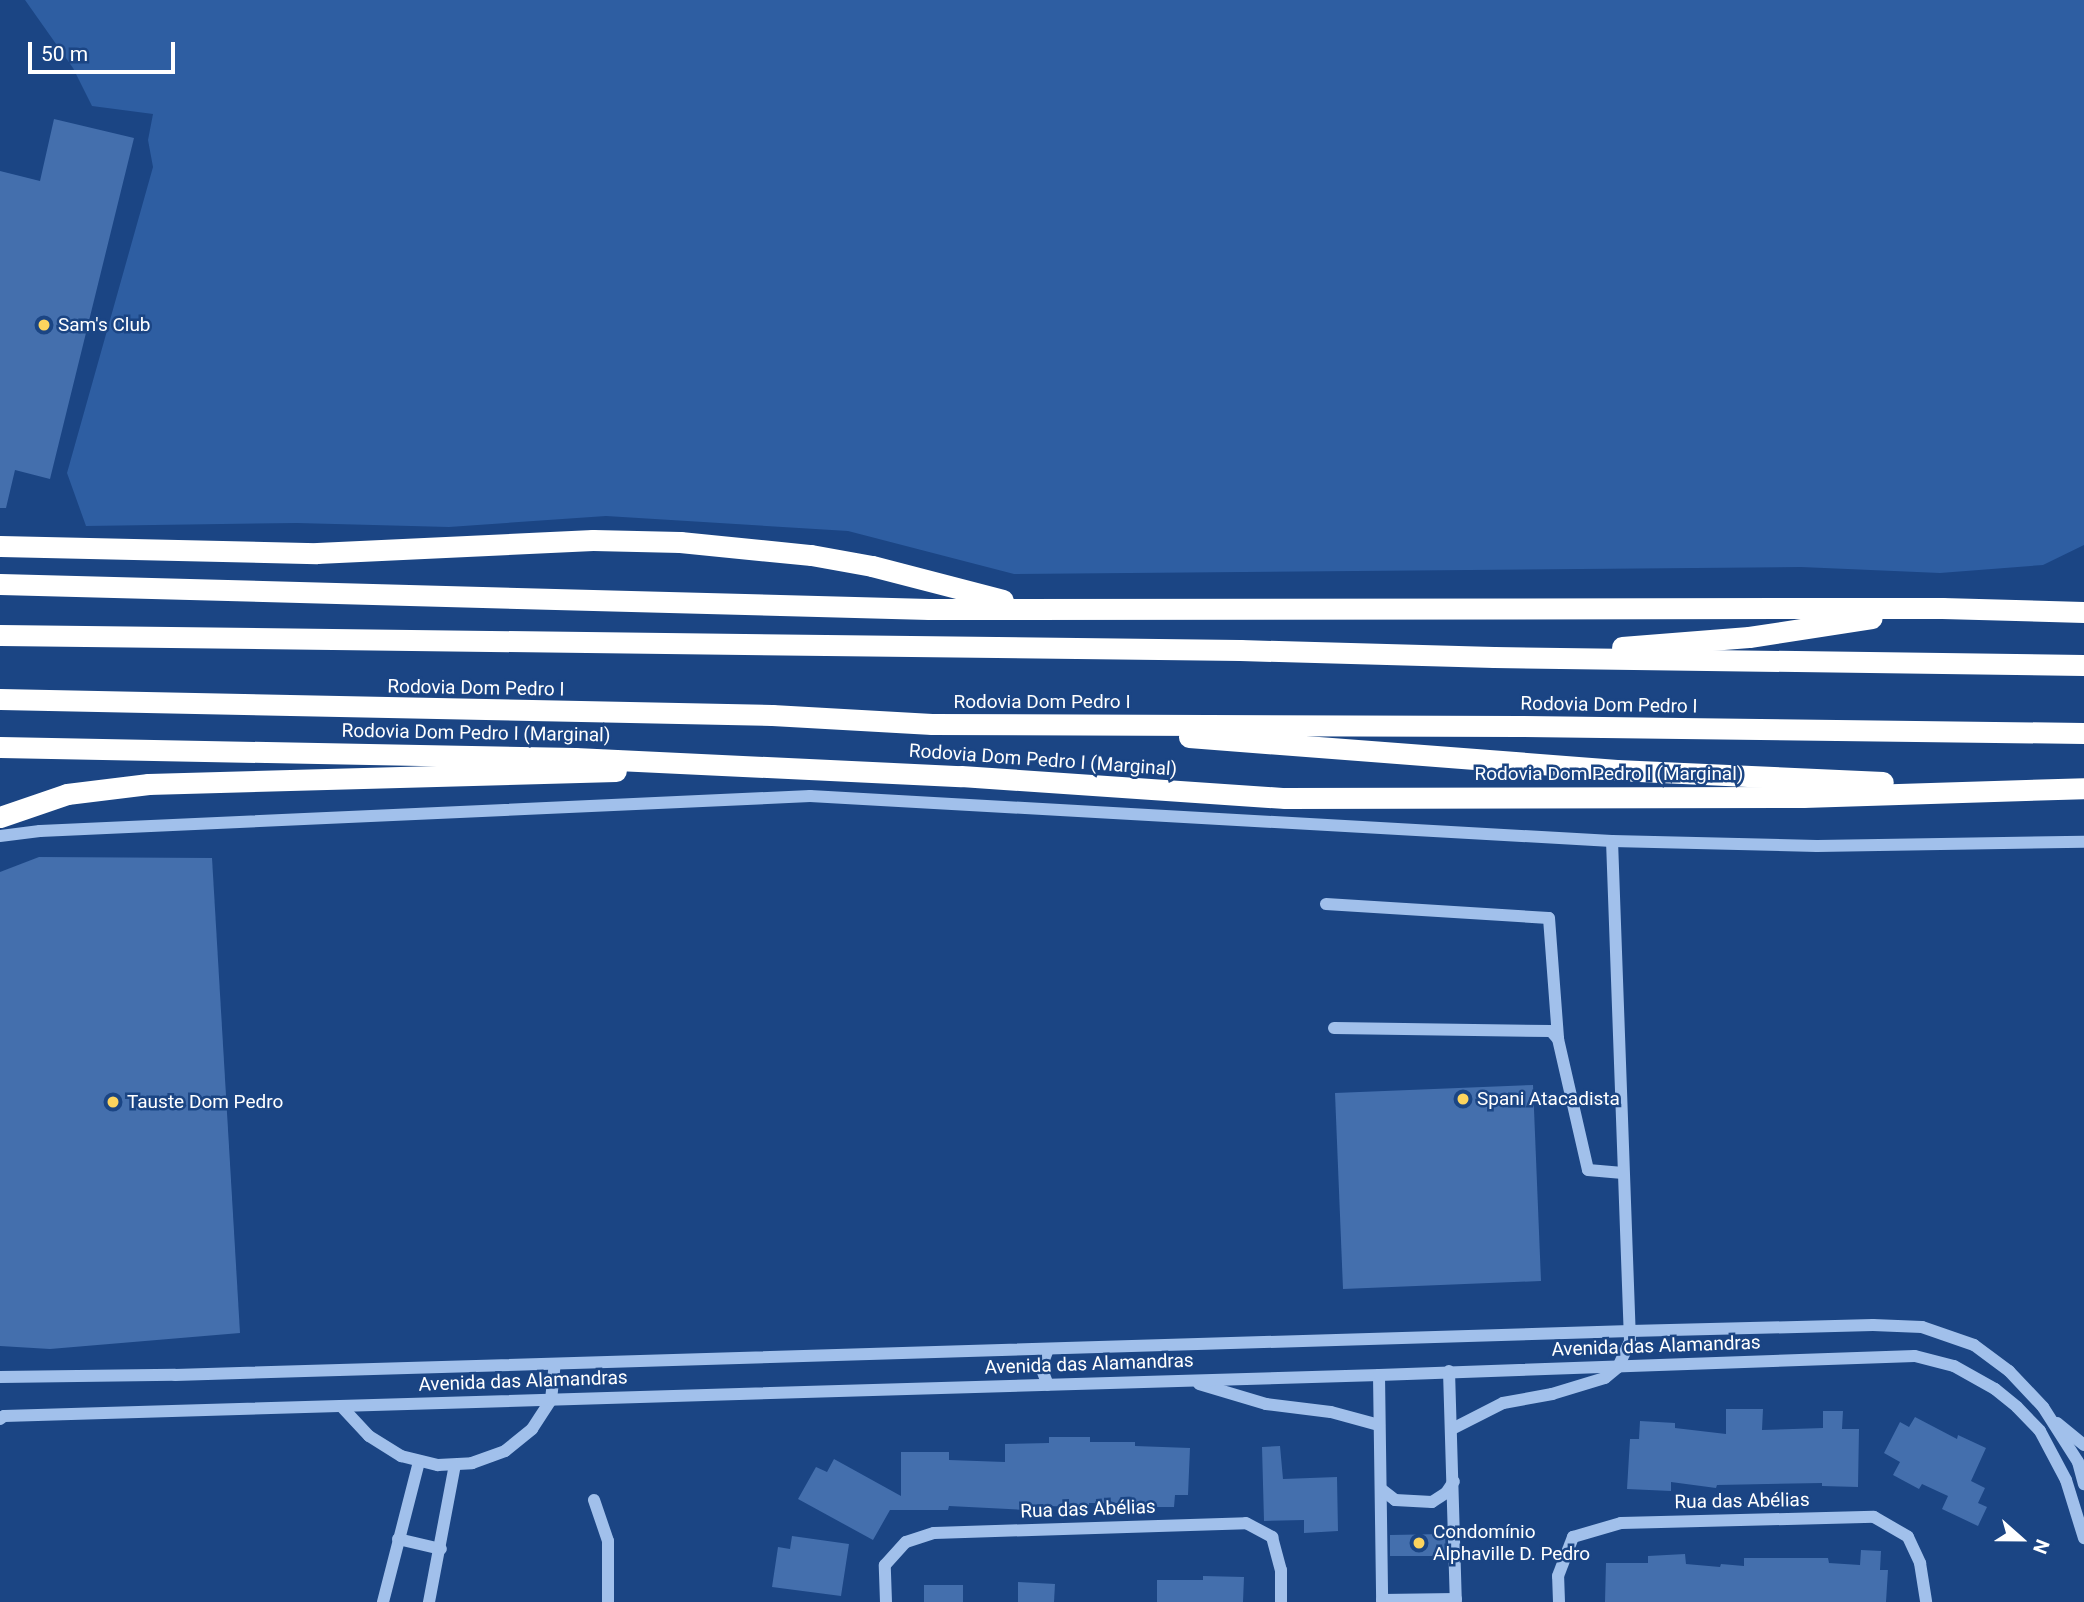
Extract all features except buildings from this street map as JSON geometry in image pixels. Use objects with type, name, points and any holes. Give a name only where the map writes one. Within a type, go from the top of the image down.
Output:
[{"type":"highway","points":[[0,546],[317,553],[593,540],[680,541],[811,555],[872,566],[1029,606]]},
{"type":"highway","points":[[0,584],[929,609],[1029,606],[1942,608],[2084,612]]},
{"type":"highway","points":[[1494,657],[1749,637],[1942,608]]},
{"type":"highway","points":[[0,635],[1240,650],[1494,657],[2084,665]]},
{"type":"highway","name":"Rodovia Dom Pedro I","points":[[0,699],[772,715],[932,724],[2084,733]]},
{"type":"highway","points":[[1012,724],[1617,769],[2038,789]]},
{"type":"highway","name":"Rodovia Dom Pedro I (Marginal)","points":[[0,747],[548,757],[961,776],[1285,798],[1803,797],[2084,788]]},
{"type":"highway","points":[[0,817],[66,794],[148,784],[555,775],[727,765]]},
{"type":"street","points":[[0,836],[40,831],[810,796],[1612,841],[1817,846],[2084,842]]},
{"type":"street","points":[[1452,1429],[1503,1403],[1552,1394],[1605,1378],[1618,1367],[1627,1350],[1630,1331],[1612,841]]},
{"type":"street","points":[[1326,904],[1549,918],[1558,1039],[1588,1170],[1623,1173]]},
{"type":"street","points":[[1334,1028],[1551,1031],[1558,1039]]},
{"type":"street","name":"Avenida das Alamandras","points":[[0,1377],[175,1375],[1873,1325],[1934,1329],[1975,1345],[2009,1371],[2049,1416],[2078,1462],[2084,1484]]},
{"type":"street","points":[[1048,1349],[1041,1367],[1048,1385]]},
{"type":"street","name":"Avenida das Alamandras","points":[[1,1416],[1379,1375],[1915,1356],[1954,1366],[1996,1389],[2040,1431],[2066,1480],[2084,1538]]},
{"type":"street","points":[[341,1406],[384,1447],[419,1462],[455,1465],[489,1458],[519,1441],[543,1416],[551,1400],[555,1364]]},
{"type":"street","points":[[1379,1375],[1382,1601],[1456,1601],[1449,1371]]},
{"type":"street","points":[[1187,1381],[1266,1404],[1331,1412],[1380,1425]]},
{"type":"street","points":[[2049,1416],[2084,1444]]},
{"type":"street","points":[[383,1602],[419,1462]]},
{"type":"street","points":[[429,1602],[455,1465]]},
{"type":"street","points":[[1381,1489],[1395,1500],[1432,1502],[1446,1493],[1454,1481]]},
{"type":"street","points":[[594,1500],[608,1541],[608,1602]]},
{"type":"street","name":"Rua das Abélias","points":[[1559,1602],[1558,1576],[1573,1537],[1621,1523],[1874,1517],[1908,1537],[1920,1563],[1926,1602]]},
{"type":"street","name":"Rua das Abélias","points":[[886,1602],[885,1565],[906,1542],[934,1533],[1246,1524],[1272,1537],[1281,1570],[1281,1602]]},
{"type":"street","points":[[398,1539],[441,1549]]},
{"type":"shaded area","points":[[25,0],[2084,0],[2084,545],[2043,565],[1940,573],[1801,567],[1014,574],[848,531],[606,516],[449,527],[297,523],[86,526],[67,473],[153,167],[148,140],[153,114],[92,106],[73,68]]},
{"type":"place","name":"Sam's Club","points":[[44,325]]},
{"type":"place","name":"Spani Atacadista","points":[[1463,1099]]},
{"type":"place","name":"Tauste Dom Pedro","points":[[113,1102]]},
{"type":"place","name":"Condomínio Alphaville D. Pedro","points":[[1419,1543]]}]
